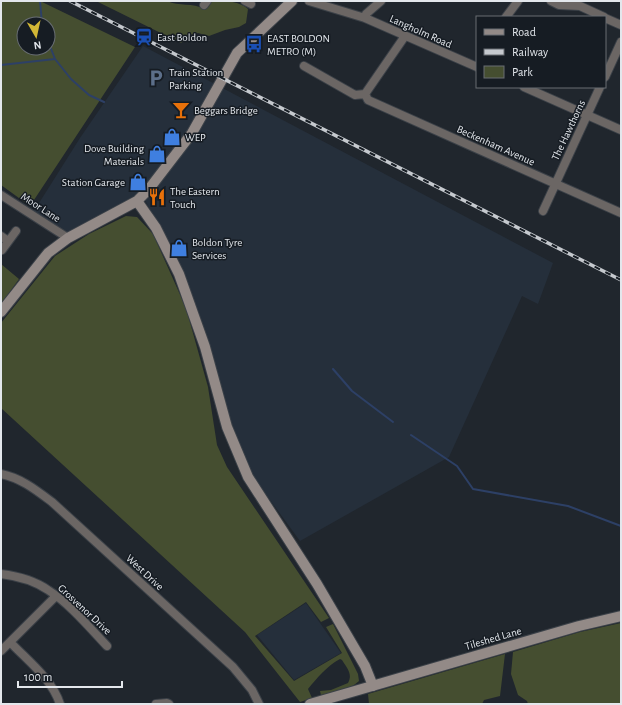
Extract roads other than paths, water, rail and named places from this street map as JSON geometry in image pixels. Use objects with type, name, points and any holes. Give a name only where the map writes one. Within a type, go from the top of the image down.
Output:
[{"type":"street","points":[[1,312],[48,253],[68,238],[137,201],[149,189],[192,133],[237,53],[292,1]]},
{"type":"street","name":"Langholm Road","points":[[310,1],[364,18],[474,66]]},
{"type":"street","points":[[364,18],[366,14],[381,1]]},
{"type":"street","points":[[507,16],[518,1]]},
{"type":"street","points":[[551,1],[559,5],[580,6],[602,16]]},
{"type":"street","points":[[606,18],[621,25]]},
{"type":"street","points":[[304,66],[355,95],[365,94],[405,36]]},
{"type":"street","points":[[606,75],[621,42]]},
{"type":"street","points":[[526,88],[621,130]]},
{"type":"street","name":"The Hawthorns","points":[[543,211],[600,88]]},
{"type":"street","name":"Beckenham Avenue","points":[[365,94],[368,100],[621,213]]},
{"type":"street","name":"Moor Lane","points":[[1,195],[68,238]]},
{"type":"street","points":[[137,201],[156,228],[179,274],[205,347],[226,428],[248,477],[317,584],[365,666],[373,686]]},
{"type":"street","points":[[2,250],[4,239],[16,231]]},
{"type":"street","name":"West Drive","points":[[1,474],[15,478],[27,484],[52,502],[233,667],[252,690],[259,704]]},
{"type":"street","name":"Grosvenor Drive","points":[[1,574],[29,581],[47,589],[107,646]]},
{"type":"street","points":[[1,651],[56,596]]},
{"type":"street","name":"Tileshed Lane","points":[[310,704],[579,626],[621,616]]},
{"type":"street","points":[[10,642],[49,682],[55,691],[60,704]]},
{"type":"street","points":[[156,704],[169,704]]},
{"type":"waterway","points":[[40,1],[41,16]]},
{"type":"waterway","points":[[54,56],[71,79],[89,95],[104,102]]},
{"type":"waterway","points":[[1,65],[55,59]]},
{"type":"waterway","points":[[333,369],[352,391],[393,422]]},
{"type":"waterway","points":[[411,435],[457,466],[473,489],[568,506],[621,526]]},
{"type":"railway","points":[[70,1],[621,280]]},
{"type":"place","name":"East Boldon","points":[[144,37]]},
{"type":"place","name":"EAST BOLDON METRO (M)","points":[[254,44]]},
{"type":"place","name":"Train Station Parking","points":[[156,78]]},
{"type":"place","name":"Beggars Bridge","points":[[181,110]]},
{"type":"place","name":"WEP","points":[[172,137]]},
{"type":"place","name":"Dove Building Materials","points":[[157,154]]},
{"type":"place","name":"Station Garage","points":[[138,182]]},
{"type":"place","name":"The Eastern Touch","points":[[157,197]]},
{"type":"place","name":"Boldon Tyre Services","points":[[179,248]]}]
